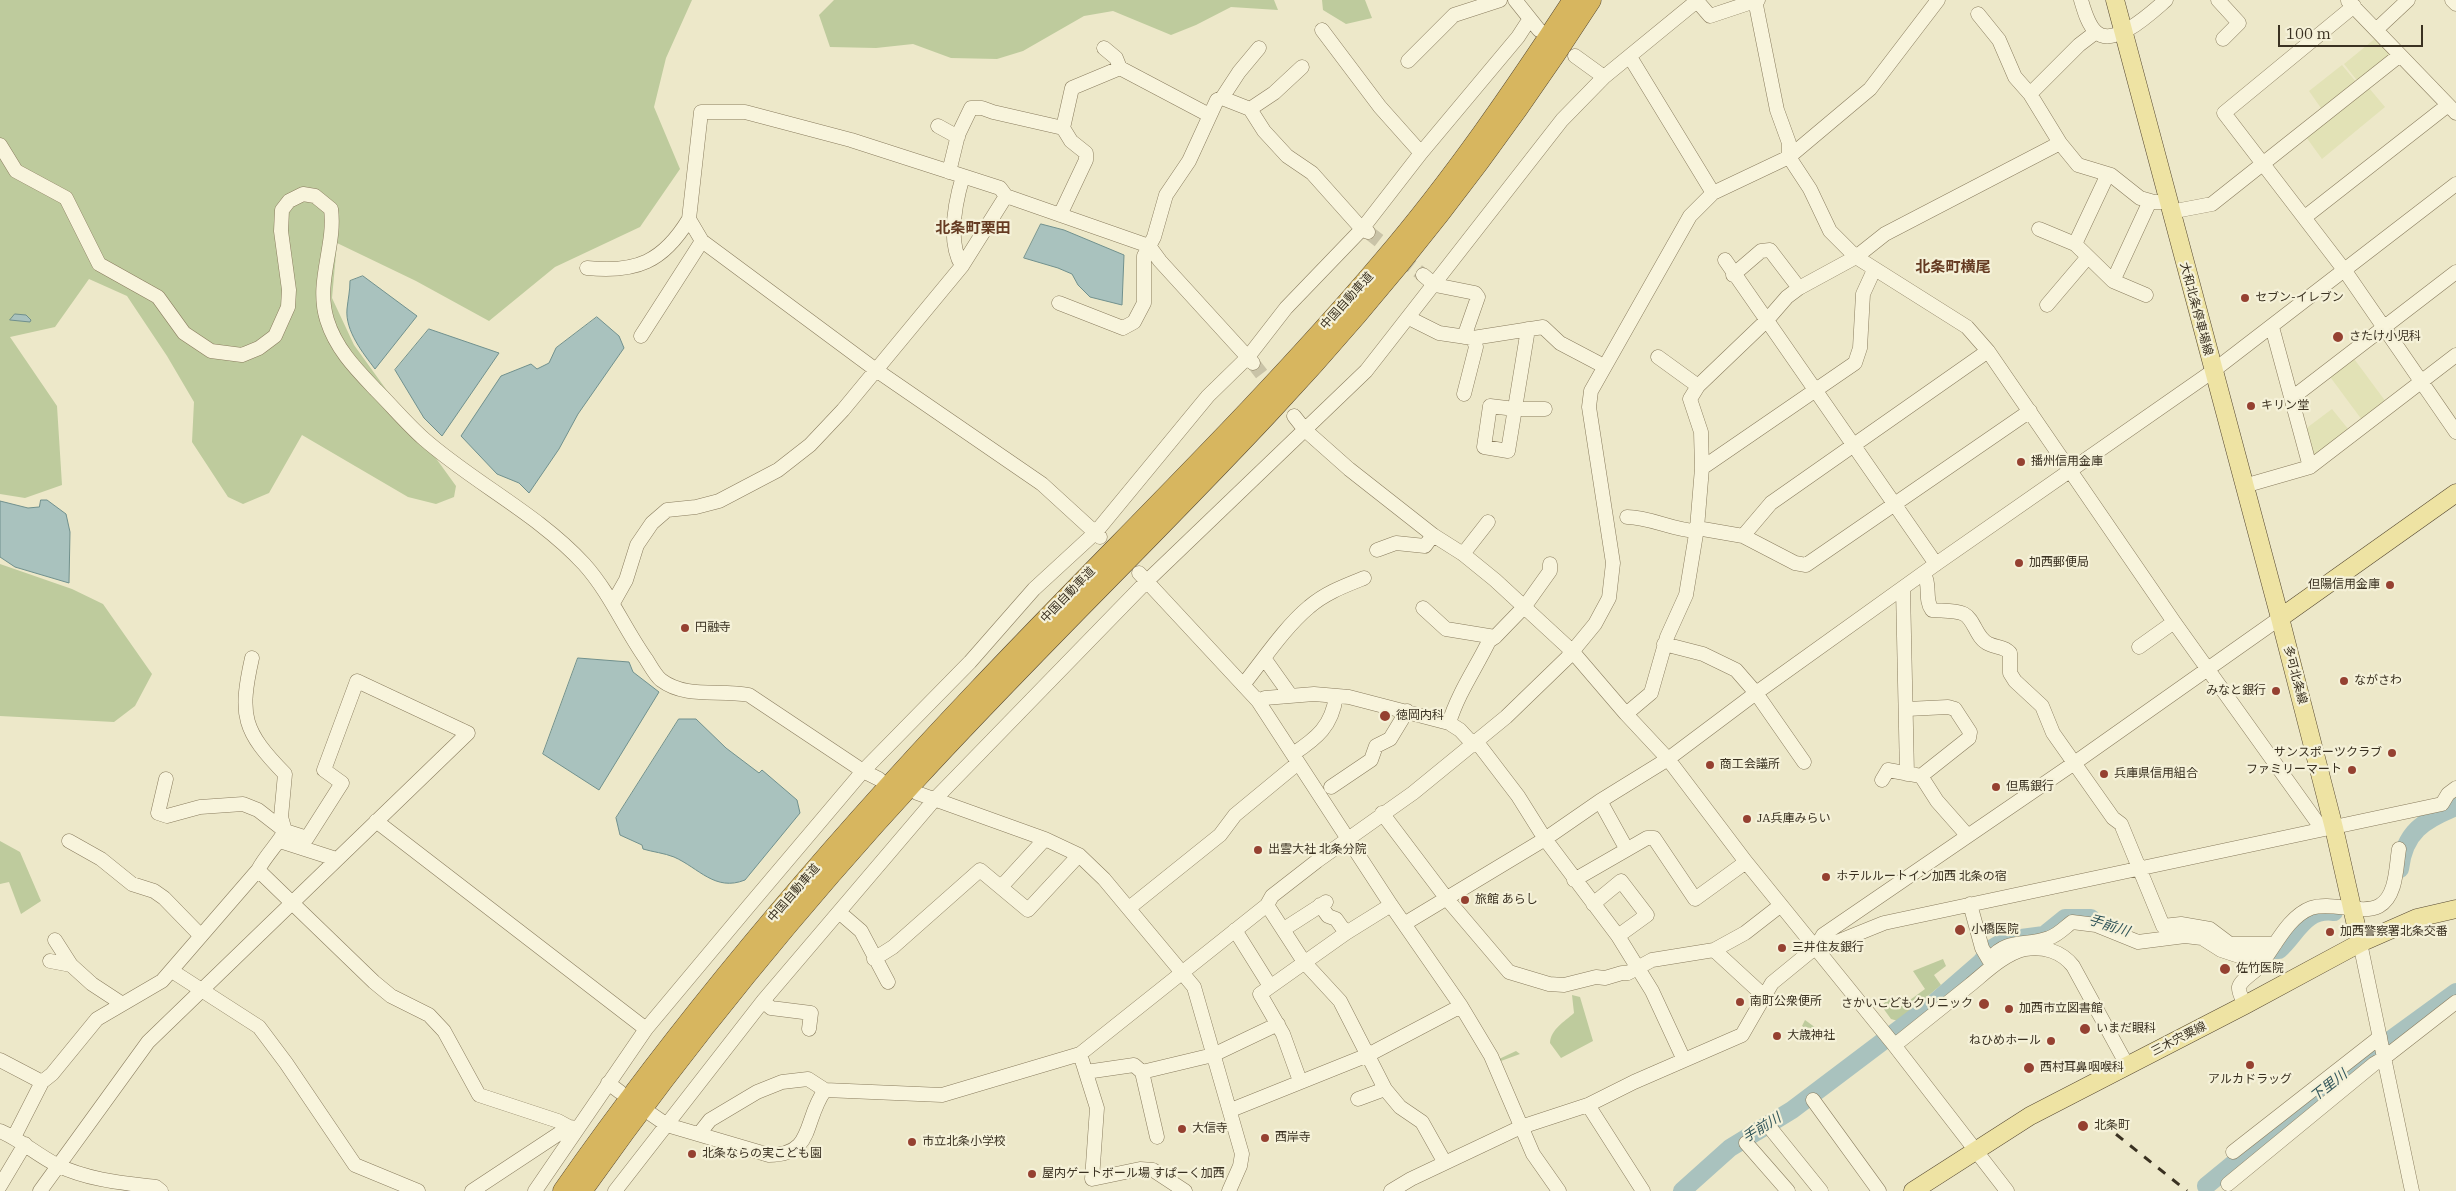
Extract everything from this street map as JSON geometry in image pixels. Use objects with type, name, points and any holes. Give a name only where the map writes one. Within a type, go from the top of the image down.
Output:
[{"type":"highway","name":"中国自動車道","points":[[563,1191],[585,1177],[694,1014],[793,894],[870,807],[1043,622],[1256,402],[1384,260],[1489,125],[1573,0]]},
{"type":"highway","name":"中国自動車道","points":[[604,1146],[808,902],[917,778],[1267,415],[1396,269],[1502,134],[1592,0]]},
{"type":"main road","name":"大和北条停車場線","points":[[2115,0],[2162,205],[2213,371],[2280,618]]},
{"type":"main road","points":[[2280,618],[2456,493]]},
{"type":"main road","name":"多可北条線","points":[[2280,618],[2328,829],[2360,943]]},
{"type":"main road","name":"三木宍粟線","points":[[1913,1191],[1974,1150],[2030,1116],[2246,1005],[2360,943],[2417,918],[2456,909]]},
{"type":"street","points":[[1408,61],[1454,14],[1500,0]]},
{"type":"street","points":[[535,1191],[574,1127],[646,1030],[864,771],[970,662],[1034,589],[1098,535],[1208,396],[1251,360],[1286,308],[1365,230],[1421,153],[1518,37],[1534,25],[1515,0]]},
{"type":"street","points":[[614,1191],[763,1001],[935,799],[1143,577],[1305,430],[1366,371],[1562,120],[1604,77],[1698,0],[1710,16],[1756,0],[1777,110],[1789,143],[1788,157],[1810,189],[1830,231],[1844,248],[1874,270],[1967,327],[1988,351],[2174,622],[2328,829]]},
{"type":"street","points":[[699,1134],[710,1120],[757,1092],[782,1082],[808,1079],[825,1090],[898,1091],[923,1095],[957,1091],[1080,1054],[1267,905],[1272,896],[1382,813],[1413,793],[1528,698],[1567,658],[1595,624],[1609,598],[1613,563],[1589,406],[1591,391],[1690,216],[1713,193],[1788,157],[1870,89],[1938,0]]},
{"type":"street","points":[[2081,0],[2085,14],[2096,32],[2104,36],[2123,33],[2132,29],[2166,0]]},
{"type":"street","points":[[2218,0],[2239,23],[2223,39]]},
{"type":"street","points":[[2377,29],[2408,0]]},
{"type":"street","points":[[2452,0],[2456,4]]},
{"type":"street","points":[[2305,217],[2452,109],[2351,3],[2224,114],[2264,163],[2345,271],[2456,432]]},
{"type":"street","points":[[1978,14],[1993,32],[2015,77],[2030,94],[2060,143],[2078,165],[2108,174],[2140,198],[2162,205],[2212,204],[2400,55]]},
{"type":"street","points":[[1322,30],[1380,107],[1421,153]]},
{"type":"street","points":[[2030,94],[2096,32]]},
{"type":"street","points":[[1104,48],[1116,58],[1120,68],[1208,115]]},
{"type":"street","points":[[1059,303],[1123,328],[1134,322],[1144,303],[1144,256],[1166,195],[1189,161],[1208,115],[1217,100],[1222,98],[1239,72],[1259,48]]},
{"type":"street","points":[[1575,56],[1604,77]]},
{"type":"street","points":[[1630,57],[1713,193]]},
{"type":"street","points":[[1250,109],[1274,93],[1302,67]]},
{"type":"street","points":[[1060,215],[1086,160],[1086,154],[1071,141],[1063,128],[1066,84],[1120,68]]},
{"type":"street","points":[[1222,98],[1250,109],[1275,144],[1287,156],[1312,173],[1365,230]]},
{"type":"street","points":[[949,172],[958,137],[971,108],[976,107],[1063,128]]},
{"type":"street","points":[[587,268],[606,270],[644,264],[667,248],[678,237],[689,219],[702,112],[745,112],[851,140],[1000,188],[1006,196],[1149,246],[1160,261],[1251,360]]},
{"type":"street","points":[[938,126],[958,137]]},
{"type":"street","points":[[1626,714],[1651,693],[1664,644],[1686,595],[1697,529],[1702,468],[1701,432],[1690,399],[1698,386],[1767,320],[1787,297],[1799,288],[1856,257],[1885,234],[2060,143]]},
{"type":"street","points":[[0,145],[16,171],[66,198],[99,264],[158,297],[184,333],[211,351],[242,355],[260,348],[275,336],[288,307],[289,290],[281,231],[282,210],[289,201],[303,194],[316,196],[332,209],[334,225],[323,282],[326,320],[344,356],[424,439],[547,531],[584,564],[613,603],[632,639],[660,679],[673,687],[689,691],[733,692],[749,695],[879,779]]},
{"type":"street","points":[[2075,244],[2108,174]]},
{"type":"street","points":[[962,266],[956,256],[954,234],[957,198],[963,176]]},
{"type":"street","points":[[1404,924],[1544,840],[1600,801],[1668,759],[1756,693],[1936,564],[2213,371],[2456,184]]},
{"type":"street","points":[[613,603],[626,580],[637,545],[652,523],[667,510],[696,507],[719,501],[778,470],[810,445],[843,410],[962,266],[1006,196]]},
{"type":"street","points":[[2113,281],[2162,205]]},
{"type":"street","points":[[689,219],[702,241],[876,370],[1037,480],[1098,535]]},
{"type":"street","points":[[2039,230],[2075,244],[2087,258],[2113,281],[2146,295]]},
{"type":"street","points":[[641,336],[702,241]]},
{"type":"street","points":[[1733,274],[1761,251],[1770,250],[1799,288]]},
{"type":"street","points":[[2046,305],[2087,258]]},
{"type":"street","points":[[1725,260],[1936,564]]},
{"type":"street","points":[[1702,468],[1816,392],[1855,363],[1860,348],[1863,294],[1874,270]]},
{"type":"street","points":[[2292,398],[2456,272]]},
{"type":"street","points":[[1423,275],[1435,285],[1475,293],[1478,297],[1468,338]]},
{"type":"street","points":[[1409,318],[1439,333],[1468,338],[1543,327],[1560,344],[1598,363]]},
{"type":"street","points":[[2272,327],[2310,467]]},
{"type":"street","points":[[1528,329],[1515,409],[1546,409]]},
{"type":"street","points":[[1464,394],[1476,347],[1468,338]]},
{"type":"street","points":[[1743,536],[1771,503],[1988,351]]},
{"type":"street","points":[[2244,486],[2310,467],[2456,354]]},
{"type":"street","points":[[1658,357],[1698,386]]},
{"type":"street","points":[[1626,517],[1641,517],[1683,531],[1697,529],[1743,536],[1795,563],[1806,565],[2030,411]]},
{"type":"street","points":[[1294,416],[1305,430],[1349,469],[1433,535],[1462,554],[1525,606],[1572,650],[1626,714],[1668,759],[1746,862],[1895,1045],[2007,1191]]},
{"type":"street","points":[[1462,554],[1488,522]]},
{"type":"street","points":[[1377,550],[1396,543],[1425,546],[1433,535]]},
{"type":"street","points":[[1449,723],[1460,694],[1489,640],[1495,638],[1525,606],[1550,571],[1550,564]]},
{"type":"street","points":[[1924,574],[1927,579],[1928,605],[1932,610],[1958,612],[1966,615],[1982,639],[1989,644],[2006,648],[2010,653],[2010,673],[2015,681],[2042,706],[2053,733],[2073,764],[2113,818],[2121,824],[2163,926],[2181,924],[2210,929],[2230,944],[2275,944]]},
{"type":"street","points":[[1143,577],[1258,701],[1391,905],[1461,1006],[1491,1056],[1533,1154],[1559,1191]]},
{"type":"street","points":[[1243,685],[1310,606],[1336,589],[1364,578]]},
{"type":"street","points":[[1903,589],[1907,709],[1914,775],[1967,835]]},
{"type":"street","points":[[1423,608],[1446,629],[1495,638]]},
{"type":"street","points":[[1391,1191],[1414,1185],[1445,1163],[1521,1127],[1588,1105],[1742,1035],[1772,983],[1816,947],[1824,934],[2073,764],[2280,618]]},
{"type":"street","points":[[2139,647],[2174,622]]},
{"type":"street","points":[[1664,644],[1703,654],[1736,670],[1756,693],[1804,762]]},
{"type":"street","points":[[0,1186],[42,1082],[52,1074],[97,1019],[121,1003],[162,981],[172,971],[200,935],[258,870],[266,854],[282,836],[281,817],[284,774],[260,749],[246,721],[245,690],[252,658]]},
{"type":"street","points":[[1264,658],[1291,696]]},
{"type":"street","points":[[40,1191],[148,1042],[468,733],[357,681],[324,770],[342,783],[307,838],[282,836]]},
{"type":"street","points":[[1258,701],[1264,698],[1314,694],[1336,696],[1407,711],[1449,723],[1460,730],[1474,742],[1518,796],[1544,840],[1618,936],[1652,991],[1684,1060]]},
{"type":"street","points":[[1129,908],[1220,835],[1235,815],[1321,735],[1331,719],[1336,696]]},
{"type":"street","points":[[1882,780],[1888,770],[1914,775],[1969,738],[1970,732],[1955,709],[1948,707],[1907,709]]},
{"type":"street","points":[[1331,787],[1371,760],[1376,746],[1390,739],[1407,711]]},
{"type":"street","points":[[166,779],[158,813],[167,816],[200,807],[243,804],[258,810],[282,836],[336,859]]},
{"type":"street","points":[[1816,947],[1832,944],[1884,923],[2141,870],[2442,804],[2448,794],[2456,788]]},
{"type":"street","points":[[917,793],[1045,839],[1079,855],[1104,879],[1194,988],[1231,1110],[1242,1154],[1240,1166],[1230,1191]]},
{"type":"street","points":[[1600,801],[1626,848]]},
{"type":"street","points":[[1382,813],[1447,899],[1509,972],[1549,984],[1564,985],[1596,977],[1605,978],[1622,973],[1628,974],[1652,960],[1714,950],[1745,933],[1781,904]]},
{"type":"street","points":[[376,821],[646,1030]]},
{"type":"street","points":[[1574,880],[1626,848],[1647,838],[1654,838],[1695,899],[1746,862]]},
{"type":"street","points":[[1001,888],[1045,839]]},
{"type":"street","points":[[69,841],[101,859],[132,884],[154,891],[164,898],[200,935]]},
{"type":"street","points":[[2246,1005],[2239,990],[2240,984],[2265,958],[2294,921],[2309,909],[2320,906],[2367,908],[2380,906],[2391,892],[2399,849]]},
{"type":"street","points":[[874,959],[893,947],[980,870],[1028,910],[1079,855]]},
{"type":"street","points":[[258,870],[374,982],[391,996],[429,1015],[444,1031],[479,1095],[574,1127]]},
{"type":"street","points":[[1593,904],[1621,881],[1647,915],[1618,936]]},
{"type":"street","points":[[1284,929],[1323,904],[1328,916],[1336,919],[1346,933]]},
{"type":"street","points":[[1970,904],[1986,956],[1997,952],[2009,944],[2049,938],[2072,922],[2096,925],[2138,942],[2185,936],[2202,938],[2221,950],[2236,955],[2255,955],[2265,958]]},
{"type":"street","points":[[1267,905],[1304,962],[1340,1001],[1385,1089],[1400,1107],[1422,1122],[1445,1163]]},
{"type":"street","points":[[1300,1081],[1278,1024],[1260,994],[1346,933],[1391,905]]},
{"type":"street","points":[[1865,905],[1884,923]]},
{"type":"street","points":[[838,912],[861,931],[874,959],[888,982]]},
{"type":"street","points":[[1235,930],[1270,986]]},
{"type":"street","points":[[55,940],[71,965],[92,984],[121,1003]]},
{"type":"street","points":[[2360,943],[2412,1191]]},
{"type":"street","points":[[1895,1045],[2001,961],[2024,949],[2036,948],[2055,952],[2066,958],[2073,966],[2127,1065]]},
{"type":"street","points":[[1714,950],[1764,996]]},
{"type":"street","points":[[50,961],[71,965]]},
{"type":"street","points":[[172,971],[200,991],[259,1027],[286,1062],[355,1165],[418,1191]]},
{"type":"street","points":[[763,1001],[772,1008],[811,1013],[809,1029]]},
{"type":"street","points":[[2228,1184],[2374,1064],[2456,1002]]},
{"type":"street","points":[[1231,1110],[1368,1055],[1461,1006]]},
{"type":"street","points":[[1142,1072],[1213,1055],[1278,1024]]},
{"type":"street","points":[[2233,1152],[2380,1038]]},
{"type":"street","points":[[1080,1054],[1097,1108],[1094,1185],[1140,1169],[1153,1170],[1177,1189]]},
{"type":"street","points":[[0,1060],[42,1082]]},
{"type":"street","points":[[1086,1072],[1134,1065],[1142,1072],[1157,1138]]},
{"type":"street","points":[[608,1083],[620,1092]]},
{"type":"street","points":[[1358,1099],[1385,1089]]},
{"type":"street","points":[[651,1114],[667,1125],[769,1155],[794,1151],[800,1145],[815,1106],[825,1090]]},
{"type":"street","points":[[1813,1100],[1879,1191]]},
{"type":"street","points":[[1588,1105],[1643,1191]]},
{"type":"street","points":[[472,1191],[574,1127]]},
{"type":"street","points":[[1771,1129],[1821,1191]]},
{"type":"street","points":[[2260,1130],[2272,1146]]},
{"type":"street","points":[[0,1131],[58,1165],[99,1180],[156,1188],[161,1191]]},
{"type":"street","points":[[1746,1143],[1788,1191]]},
{"type":"green space","points":[[0,0],[692,0],[666,58],[654,107],[680,169],[640,227],[555,267],[489,321],[416,281],[337,243],[332,298],[354,345],[456,486],[454,497],[436,504],[408,497],[302,435],[269,493],[243,504],[228,497],[192,442],[194,402],[167,356],[127,296],[89,279],[55,327],[10,337],[57,406],[62,485],[25,498],[0,494]]},
{"type":"green space","points":[[834,0],[1274,0],[1278,10],[1231,7],[1196,25],[1171,35],[1113,11],[1084,16],[1023,51],[997,59],[951,58],[913,44],[876,48],[830,47],[819,15]]},
{"type":"green space","points":[[1322,0],[1365,0],[1372,18],[1346,24],[1323,10]]},
{"type":"green space","points":[[2377,37],[2391,52],[2391,57],[2359,83],[2344,64]]},
{"type":"green space","points":[[2342,65],[2357,83],[2323,111],[2309,91]]},
{"type":"green space","points":[[2369,88],[2385,107],[2322,159],[2306,137]]},
{"type":"green space","points":[[2352,356],[2386,402],[2362,420],[2328,374]]},
{"type":"green space","points":[[2332,409],[2349,430],[2316,456],[2312,454],[2304,430]]},
{"type":"green space","points":[[0,564],[72,589],[103,604],[152,674],[135,706],[114,722],[0,716]]},
{"type":"green space","points":[[0,841],[20,852],[41,901],[21,914],[9,882],[0,884]]},
{"type":"green space","points":[[1943,959],[1946,966],[1934,975],[1941,985],[1898,1021],[1891,1019],[1883,1008],[1884,1003],[1892,997],[1899,1008],[1925,989],[1913,971]]},
{"type":"green space","points":[[1572,995],[1580,997],[1593,1041],[1561,1058],[1550,1043],[1555,1030],[1574,1013]]},
{"type":"green space","points":[[1805,1020],[1816,1028],[1810,1032],[1802,1026]]},
{"type":"green space","points":[[1516,1051],[1520,1054],[1501,1061],[1499,1059]]},
{"type":"water","points":[[1041,224],[1064,230],[1124,255],[1122,305],[1090,297],[1078,285],[1072,274],[1024,258]]},
{"type":"water","points":[[363,276],[417,316],[375,369],[356,341],[347,317],[350,281]]},
{"type":"water","points":[[15,314],[26,315],[31,320],[30,322],[10,320]]},
{"type":"water","points":[[597,317],[619,336],[624,348],[578,414],[559,449],[529,493],[519,483],[497,474],[461,436],[501,376],[531,364],[537,369],[549,363],[556,348]]},
{"type":"water","points":[[429,329],[499,353],[442,436],[424,418],[395,370]]},
{"type":"water","points":[[41,500],[47,500],[66,514],[70,532],[69,583],[15,567],[0,557],[0,501],[28,508],[39,507]]},
{"type":"water","points":[[578,658],[629,662],[633,672],[659,692],[599,790],[543,754]]},
{"type":"water","points":[[679,719],[696,719],[726,748],[759,773],[762,770],[797,800],[800,813],[745,880],[734,883],[716,881],[674,857],[643,849],[642,845],[620,835],[616,818]]},
{"type":"waterway","name":"手前川","points":[[2400,869],[2406,846],[2418,829],[2434,817],[2456,807]]},
{"type":"waterway","name":"手前川","points":[[2256,950],[2279,950],[2309,918],[2324,912],[2334,912]]},
{"type":"waterway","name":"手前川","points":[[1682,1191],[1730,1148],[1792,1110],[1935,1002],[1981,962],[1994,947],[2006,940],[2044,935],[2065,918],[2091,918]]},
{"type":"waterway","name":"下里川","points":[[2206,1186],[2339,1077],[2456,992]]},
{"type":"tunnel","points":[[1368,232],[1423,275]]},
{"type":"tunnel","points":[[1253,363],[1294,416]]},
{"type":"railway","points":[[2102,1123],[2187,1191]]},
{"type":"place","name":"セブン-イレブン","points":[[2245,298]]},
{"type":"place","name":"さたけ小児科","points":[[2338,337]]},
{"type":"place","name":"キリン堂","points":[[2251,406]]},
{"type":"place","name":"播州信用金庫","points":[[2021,462]]},
{"type":"place","name":"加西郵便局","points":[[2019,563]]},
{"type":"place","name":"但陽信用金庫","points":[[2390,585]]},
{"type":"place","name":"円融寺","points":[[685,628]]},
{"type":"place","name":"ながさわ","points":[[2344,681]]},
{"type":"place","name":"みなと銀行","points":[[2276,691]]},
{"type":"place","name":"徳岡内科","points":[[1385,716]]},
{"type":"place","name":"サンスポーツクラブ","points":[[2392,753]]},
{"type":"place","name":"商工会議所","points":[[1710,765]]},
{"type":"place","name":"ファミリーマート","points":[[2352,770]]},
{"type":"place","name":"兵庫県信用組合","points":[[2104,774]]},
{"type":"place","name":"但馬銀行","points":[[1996,787]]},
{"type":"place","name":"JA兵庫みらい","points":[[1747,819]]},
{"type":"place","name":"出雲大社 北条分院","points":[[1258,850]]},
{"type":"place","name":"ホテルルートイン加西 北条の宿","points":[[1826,877]]},
{"type":"place","name":"旅館 あらし","points":[[1465,900]]},
{"type":"place","name":"小橋医院","points":[[1960,930]]},
{"type":"place","name":"加西警察署北条交番","points":[[2330,932]]},
{"type":"place","name":"三井住友銀行","points":[[1782,948]]},
{"type":"place","name":"佐竹医院","points":[[2225,969]]},
{"type":"place","name":"南町公衆便所","points":[[1740,1002]]},
{"type":"place","name":"さかいこどもクリニック","points":[[1984,1004]]},
{"type":"place","name":"加西市立図書館","points":[[2009,1009]]},
{"type":"place","name":"いまだ眼科","points":[[2085,1029]]},
{"type":"place","name":"大歳神社","points":[[1777,1036]]},
{"type":"place","name":"ねひめホール","points":[[2051,1041]]},
{"type":"place","name":"アルカドラッグ","points":[[2250,1065]]},
{"type":"place","name":"西村耳鼻咽喉科","points":[[2029,1068]]},
{"type":"place","name":"北条町","points":[[2083,1126]]},
{"type":"place","name":"大信寺","points":[[1182,1129]]},
{"type":"place","name":"西岸寺","points":[[1265,1138]]},
{"type":"place","name":"市立北条小学校","points":[[912,1142]]},
{"type":"place","name":"北条ならの実こども園","points":[[692,1154]]},
{"type":"place","name":"屋内ゲートボール場 すぱーく加西","points":[[1032,1174]]},
{"type":"district","name":"北条町栗田","points":[[973,229]]},
{"type":"district","name":"北条町横尾","points":[[1953,268]]}]
